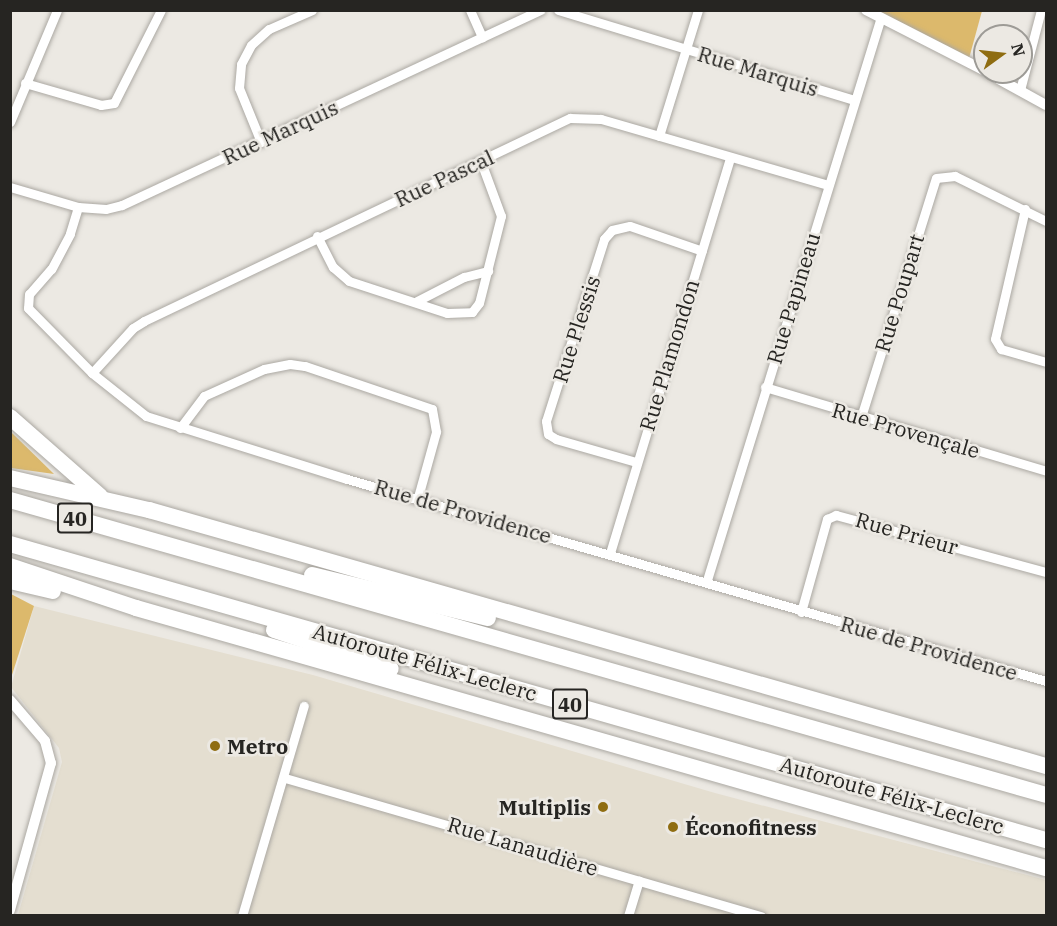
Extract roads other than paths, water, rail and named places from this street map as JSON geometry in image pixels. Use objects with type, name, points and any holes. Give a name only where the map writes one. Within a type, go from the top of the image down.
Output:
[{"type":"highway","points":[[10,417],[103,498]]},
{"type":"highway","points":[[10,478],[103,498],[1047,766]]},
{"type":"highway","name":"Autoroute Félix-Leclerc","points":[[10,500],[1047,795]]},
{"type":"highway","name":"Autoroute Félix-Leclerc","points":[[10,544],[1047,840]]},
{"type":"highway","points":[[192,551],[356,584],[453,610],[635,649]]},
{"type":"highway","points":[[10,566],[136,608],[1047,868]]},
{"type":"highway","points":[[94,567],[450,687],[551,726]]},
{"type":"highway","points":[[10,581],[136,608]]},
{"type":"street","points":[[10,122],[57,10]]},
{"type":"street","points":[[26,83],[101,105],[114,103],[161,10]]},
{"type":"street","points":[[261,142],[239,88],[241,64],[251,45],[269,29],[312,10]]},
{"type":"street","points":[[470,10],[482,37]]},
{"type":"street","name":"Rue Marquis","points":[[10,187],[78,207],[106,209],[122,206],[541,10]]},
{"type":"street","name":"Rue Marquis","points":[[558,10],[855,100]]},
{"type":"street","points":[[659,136],[698,10]]},
{"type":"street","points":[[866,10],[973,65]]},
{"type":"street","points":[[1020,90],[1041,10]]},
{"type":"street","name":"Rue Papineau","points":[[706,580],[881,17]]},
{"type":"street","points":[[1009,84],[1047,105]]},
{"type":"street","name":"Rue Pascal","points":[[92,373],[133,327],[317,236],[581,116],[828,185]]},
{"type":"street","name":"Rue Plamondon","points":[[609,553],[730,158]]},
{"type":"street","points":[[317,236],[340,276],[447,313],[472,312],[488,271],[501,216],[481,162]]},
{"type":"street","name":"Rue Poupart","points":[[861,417],[932,183],[944,174],[1025,209]]},
{"type":"street","name":"Rue de Providence","points":[[78,207],[70,234],[51,269],[29,294],[28,308],[92,373],[139,411],[180,428],[706,580],[801,612],[1047,681]]},
{"type":"street","points":[[1047,221],[1025,209],[994,339],[1001,349],[1047,362]]},
{"type":"street","name":"Rue Plessis","points":[[636,462],[556,439],[548,434],[546,421],[604,239],[612,230],[630,226],[702,251]]},
{"type":"street","points":[[417,301],[464,277],[488,271]]},
{"type":"street","points":[[180,428],[204,396],[264,369],[290,364],[305,366],[432,410],[436,432],[418,497]]},
{"type":"street","name":"Rue Provençale","points":[[765,387],[1047,471]]},
{"type":"street","name":"Rue Prieur","points":[[801,612],[827,519],[836,515],[1047,572]]},
{"type":"street","points":[[10,700],[45,741],[51,763],[10,910]]},
{"type":"street","points":[[242,915],[285,778],[304,706]]},
{"type":"street","name":"Rue Lanaudière","points":[[285,778],[760,915]]},
{"type":"street","points":[[628,915],[639,881]]},
{"type":"place","name":"Metro","points":[[215,746]]},
{"type":"place","name":"Multiplis","points":[[603,807]]},
{"type":"place","name":"Éconofitness","points":[[673,827]]}]
